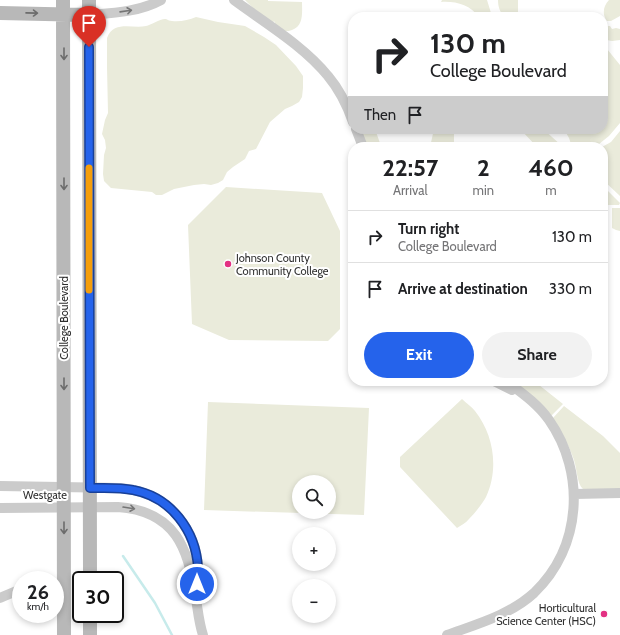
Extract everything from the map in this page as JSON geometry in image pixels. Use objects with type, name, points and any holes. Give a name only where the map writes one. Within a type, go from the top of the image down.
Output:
[{"type":"main road","name":"College Boulevard","points":[[63,0],[64,635]]},
{"type":"main road","points":[[89,0],[90,571]]},
{"type":"main road","points":[[0,12],[89,15]]},
{"type":"main road","points":[[90,623],[90,635]]},
{"type":"street","points":[[89,15],[138,9],[161,0]]},
{"type":"street","points":[[234,0],[292,42],[317,64],[338,90],[348,110]]},
{"type":"street","points":[[505,386],[526,396]]},
{"type":"street","points":[[447,635],[502,614],[534,593],[556,565],[565,548],[570,532],[573,516],[574,494],[568,456],[559,436],[548,419],[538,407],[513,386]]},
{"type":"street","points":[[0,486],[120,488],[146,493],[169,508],[180,517],[188,529],[195,548],[198,569],[196,599],[198,616],[203,635]]},
{"type":"street","points":[[574,494],[620,493]]},
{"type":"street","name":"Westgate","points":[[0,508],[130,508],[152,515],[174,532],[185,550],[196,599]]},
{"type":"street","points":[[0,598],[12,593]]},
{"type":"green space","points":[[245,0],[302,2],[302,18],[296,28],[290,31],[285,31],[274,24],[274,21],[273,23],[257,12]]},
{"type":"green space","points":[[442,0],[487,0],[491,12],[474,12],[471,9],[457,3],[441,2]]},
{"type":"green space","points":[[498,0],[518,0],[518,12],[501,12]]},
{"type":"green space","points":[[609,0],[620,0],[620,16],[608,21],[608,12],[604,12],[605,5]]},
{"type":"green space","points":[[196,17],[245,26],[276,45],[296,66],[303,76],[302,97],[299,102],[285,109],[270,122],[256,149],[249,151],[245,159],[227,172],[223,180],[218,183],[211,185],[194,185],[174,189],[162,195],[156,195],[152,192],[111,188],[104,181],[103,174],[106,148],[105,140],[102,134],[108,113],[107,38],[110,32],[119,27],[141,27],[164,19],[178,21]]},
{"type":"green space","points":[[608,26],[612,29],[620,29],[620,40],[608,40]]},
{"type":"green space","points":[[608,50],[620,65],[620,123],[602,142],[570,142],[567,134],[608,134]]},
{"type":"green space","points":[[620,131],[620,196],[608,185],[608,144]]},
{"type":"green space","points":[[362,134],[377,134],[380,142],[365,142]]},
{"type":"green space","points":[[433,134],[454,134],[454,142],[431,142]]},
{"type":"green space","points":[[525,134],[549,134],[558,142],[532,142]]},
{"type":"green space","points":[[226,187],[322,193],[340,231],[340,329],[328,341],[229,340],[192,324],[188,225]]},
{"type":"green space","points":[[608,191],[620,203],[619,205],[608,205]]},
{"type":"green space","points":[[612,208],[620,208],[620,231],[612,228]]},
{"type":"green space","points":[[517,386],[540,386],[563,404],[551,416]]},
{"type":"green space","points":[[462,399],[475,411],[487,431],[493,464],[490,486],[485,499],[468,520],[457,528],[400,467],[400,457]]},
{"type":"green space","points":[[208,402],[369,408],[364,515],[336,514],[336,475],[292,475],[292,513],[204,510]]},
{"type":"green space","points":[[564,406],[603,436],[620,453],[620,489],[583,489],[581,487],[572,454],[553,418]]},
{"type":"waterway","points":[[123,556],[155,603],[172,635]]},
{"type":"slow traffic","points":[[89,168],[89,290]]},
{"type":"place","name":"Johnson County Community College","points":[[228,264]]},
{"type":"place","name":"Horticultural Science Center (HSC)","points":[[604,614]]},
{"type":"route","points":[[89,47],[90,488],[120,488],[146,493],[158,500],[180,517],[188,529],[195,548],[198,569],[197,584]]}]
